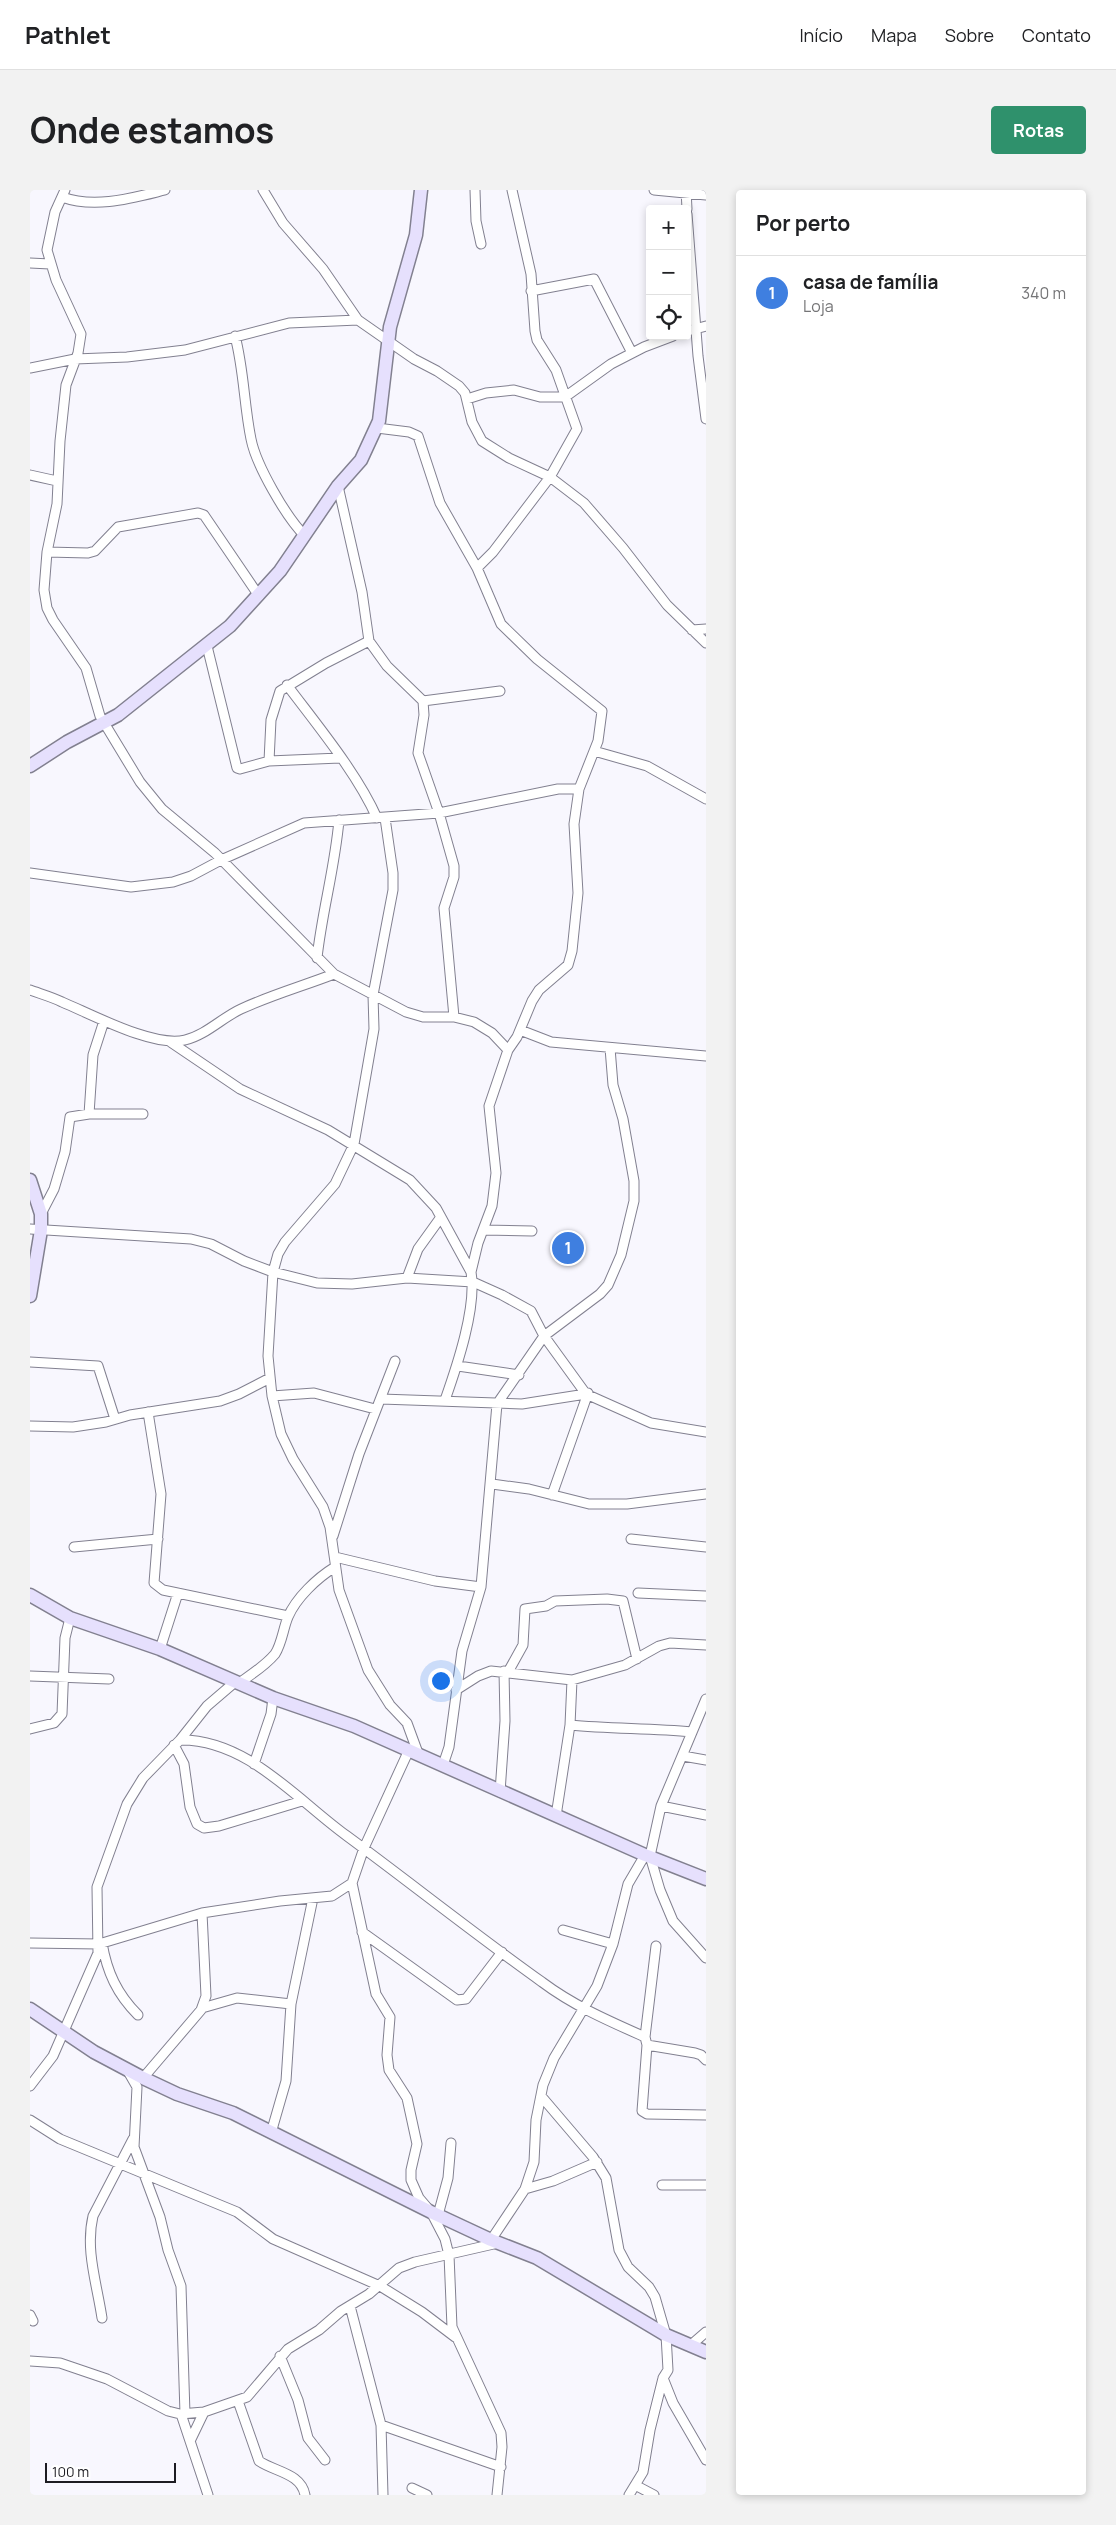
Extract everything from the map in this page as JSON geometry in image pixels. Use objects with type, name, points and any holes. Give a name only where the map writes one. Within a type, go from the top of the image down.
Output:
[{"type":"street","points":[[165,190],[111,201],[79,203],[63,194],[50,232],[47,250],[50,264],[81,334],[80,346],[66,385],[57,481],[57,504],[47,552],[44,590],[47,608],[53,620],[86,668],[104,723],[140,782],[162,810],[221,860],[334,974],[406,1012],[423,1017],[454,1017],[474,1022],[485,1028],[508,1050]]},
{"type":"street","points":[[263,190],[283,223],[323,269],[358,320],[451,380],[465,392],[472,422],[482,441],[501,454],[550,477],[584,503],[624,548],[666,605],[706,643]]},
{"type":"street","points":[[30,766],[52,751],[118,715],[230,626],[280,571],[338,486],[361,460],[377,428],[383,401],[388,341],[416,235],[421,190]]},
{"type":"street","points":[[475,190],[476,222],[481,244]]},
{"type":"street","points":[[477,568],[493,552],[550,477],[577,429],[551,360],[537,340],[533,319],[530,268],[512,190]]},
{"type":"street","points":[[654,190],[706,195]]},
{"type":"street","points":[[686,192],[687,205]]},
{"type":"street","points":[[688,250],[690,295]]},
{"type":"street","points":[[30,263],[50,264]]},
{"type":"street","points":[[531,291],[594,279],[632,353]]},
{"type":"street","points":[[30,368],[75,359],[160,354],[185,350],[289,323],[358,320]]},
{"type":"street","points":[[706,326],[691,330],[706,418]]},
{"type":"street","points":[[235,336],[255,455],[284,507],[304,536]]},
{"type":"street","points":[[466,399],[486,393],[514,390],[540,397],[565,397],[610,364],[663,340]]},
{"type":"street","points":[[377,428],[409,432],[418,436],[440,503],[477,568],[501,624],[602,711],[598,741],[578,789],[574,824],[578,893],[572,951],[568,965],[539,990],[532,1001],[520,1030],[508,1050],[489,1106],[496,1173],[492,1206],[478,1243],[471,1272],[471,1302],[458,1366],[445,1400]]},
{"type":"street","points":[[30,475],[57,481]]},
{"type":"street","points":[[338,486],[362,592],[369,641],[387,666],[424,701],[424,715],[418,753],[439,813],[454,866],[454,876],[444,908],[454,1017]]},
{"type":"street","points":[[47,552],[88,553],[94,551],[118,527],[198,513],[204,515],[259,596]]},
{"type":"street","points":[[692,630],[706,629]]},
{"type":"street","points":[[269,761],[272,720],[277,697],[287,686],[369,641]]},
{"type":"street","points":[[207,646],[237,768],[240,769],[269,761],[340,758]]},
{"type":"street","points":[[287,686],[381,818],[393,873],[393,890],[373,995],[374,1028],[354,1144],[335,1184],[285,1242],[278,1254],[273,1272],[268,1356],[272,1396],[281,1434],[293,1459],[323,1507],[333,1536],[339,1590],[368,1670],[390,1705],[407,1723],[413,1752],[364,1848],[352,1883],[376,1994],[390,2017],[387,2055],[389,2070],[407,2098],[417,2144],[411,2170],[412,2180],[419,2198],[434,2213],[444,2239],[449,2255],[451,2322],[501,2433],[501,2467],[497,2495]]},
{"type":"street","points":[[424,701],[500,691]]},
{"type":"street","points":[[594,751],[647,766],[706,799]]},
{"type":"street","points":[[30,873],[131,887],[173,882],[191,876],[221,860],[304,823],[439,813],[558,789],[578,789]]},
{"type":"street","points":[[317,958],[318,938],[334,866],[338,820]]},
{"type":"street","points":[[169,1041],[184,1041],[224,1022],[239,1010],[334,974]]},
{"type":"street","points":[[30,990],[61,1001],[104,1021],[169,1041],[240,1089],[314,1123],[354,1144],[410,1180],[424,1193],[441,1217],[471,1272]]},
{"type":"street","points":[[89,1114],[93,1055],[104,1021]]},
{"type":"street","points":[[520,1030],[551,1042],[706,1056]]},
{"type":"street","points":[[444,1765],[449,1747],[462,1651],[481,1587],[492,1484],[497,1404],[519,1375],[544,1336],[600,1294],[613,1276],[622,1255],[634,1201],[634,1181],[623,1119],[613,1085],[610,1048]]},
{"type":"street","points":[[30,1292],[35,1230],[54,1189],[65,1152],[69,1118],[89,1114],[143,1114]]},
{"type":"street","points":[[30,1180],[41,1214]]},
{"type":"street","points":[[407,1278],[418,1248],[441,1217]]},
{"type":"street","points":[[35,1230],[191,1239],[211,1244],[244,1261],[273,1272],[303,1280],[334,1284],[407,1278],[472,1282],[502,1295],[531,1311],[544,1336],[587,1394],[643,1420],[706,1432]]},
{"type":"street","points":[[484,1230],[532,1231]]},
{"type":"street","points":[[333,1536],[375,1409],[395,1361]]},
{"type":"street","points":[[30,1362],[98,1366],[115,1419]]},
{"type":"street","points":[[458,1366],[519,1375]]},
{"type":"street","points":[[30,1426],[73,1427],[148,1412],[220,1401],[239,1394],[270,1378]]},
{"type":"street","points":[[272,1396],[314,1393],[375,1409]]},
{"type":"street","points":[[380,1399],[445,1400],[497,1404],[542,1403],[587,1394]]},
{"type":"street","points":[[552,1494],[587,1394]]},
{"type":"street","points":[[148,1412],[161,1494],[154,1583],[163,1590],[288,1616]]},
{"type":"street","points":[[492,1484],[552,1494],[589,1504],[610,1505],[706,1494]]},
{"type":"street","points":[[74,1547],[158,1539]]},
{"type":"street","points":[[631,1540],[706,1547]]},
{"type":"street","points":[[335,1557],[435,1581],[481,1587]]},
{"type":"street","points":[[138,2014],[123,2000],[108,1971],[100,1944],[97,1887],[116,1828],[127,1804],[143,1778],[208,1706],[237,1682],[261,1668],[276,1652],[288,1616],[325,1573],[335,1567]]},
{"type":"street","points":[[160,1649],[178,1593]]},
{"type":"street","points":[[638,1593],[706,1596]]},
{"type":"street","points":[[30,1595],[70,1618],[160,1649],[273,1698],[315,1711],[706,1879]]},
{"type":"street","points":[[500,1792],[506,1672],[523,1645],[526,1609],[546,1606],[555,1601],[607,1599],[624,1601],[637,1658]]},
{"type":"street","points":[[30,1729],[58,1720],[62,1714],[65,1638],[70,1618]]},
{"type":"street","points":[[456,1690],[478,1676],[491,1671],[572,1680],[624,1665],[659,1646],[670,1643],[706,1645]]},
{"type":"street","points":[[30,1676],[109,1679]]},
{"type":"street","points":[[556,1816],[570,1725],[572,1680]]},
{"type":"street","points":[[254,1764],[271,1714],[273,1698]]},
{"type":"street","points":[[30,2361],[60,2363],[107,2378],[150,2403],[183,2414],[204,2412],[238,2401],[257,2386],[280,2356],[380,2286],[388,2276],[399,2268],[496,2241],[525,2189],[534,2162],[536,2120],[541,2096],[554,2058],[597,1986],[613,1944],[628,1884],[647,1855],[661,1806],[706,1698]]},
{"type":"street","points":[[570,1725],[628,1730],[646,1728],[692,1732]]},
{"type":"street","points":[[177,1742],[208,1742],[269,1773],[302,1801],[364,1848],[502,1952],[582,2009],[646,2041],[696,2052],[701,2054],[706,2060]]},
{"type":"street","points":[[177,1742],[184,1764],[190,1807],[197,1824],[204,1828],[219,1826],[302,1801]]},
{"type":"street","points":[[683,1756],[706,1760]]},
{"type":"street","points":[[661,1806],[706,1815]]},
{"type":"street","points":[[647,1855],[673,1921],[706,1958]]},
{"type":"street","points":[[30,1943],[100,1944],[202,1913],[280,1901],[332,1896],[352,1883]]},
{"type":"street","points":[[271,2133],[286,2081],[291,2004],[313,1898]]},
{"type":"street","points":[[143,2078],[202,2008],[206,1996],[202,1913]]},
{"type":"street","points":[[563,1930],[613,1944]]},
{"type":"street","points":[[362,1932],[457,2000],[466,1999],[502,1952]]},
{"type":"street","points":[[30,2086],[53,2056],[98,1953],[100,1944]]},
{"type":"street","points":[[656,1946],[646,2041],[642,2111],[647,2114],[706,2115]]},
{"type":"street","points":[[202,2008],[237,1998],[291,2004]]},
{"type":"street","points":[[30,2009],[94,2052],[143,2078],[177,2094],[233,2113],[434,2213],[545,2262],[666,2335],[706,2352]]},
{"type":"street","points":[[123,2066],[134,2078],[136,2087],[133,2139],[160,2216],[168,2250],[181,2286],[183,2414],[208,2495]]},
{"type":"street","points":[[541,2096],[597,2162],[610,2189],[619,2250],[628,2267],[649,2287],[655,2297],[666,2335],[668,2370],[663,2378],[643,2472],[629,2495]]},
{"type":"street","points":[[30,2120],[60,2139],[237,2212],[273,2239],[380,2286],[422,2312],[457,2338]]},
{"type":"street","points":[[102,2318],[92,2269],[90,2228],[93,2216],[133,2139]]},
{"type":"street","points":[[434,2213],[448,2178],[451,2143]]},
{"type":"street","points":[[525,2189],[553,2181],[597,2162]]},
{"type":"street","points":[[662,2185],[706,2185]]},
{"type":"street","points":[[359,2276],[388,2276]]},
{"type":"street","points":[[350,2306],[381,2425],[383,2495]]},
{"type":"street","points":[[691,2345],[706,2332]]},
{"type":"street","points":[[280,2356],[298,2400],[308,2438],[326,2460]]},
{"type":"street","points":[[663,2378],[677,2411],[706,2460]]},
{"type":"street","points":[[238,2401],[259,2461],[296,2479],[302,2485],[305,2495]]},
{"type":"street","points":[[191,2440],[204,2412]]},
{"type":"street","points":[[381,2425],[501,2467]]},
{"type":"street","points":[[635,2485],[654,2495]]},
{"type":"street","points":[[412,2488],[427,2495]]},
{"type":"place","name":"casa de família","points":[[568,1248]]}]
